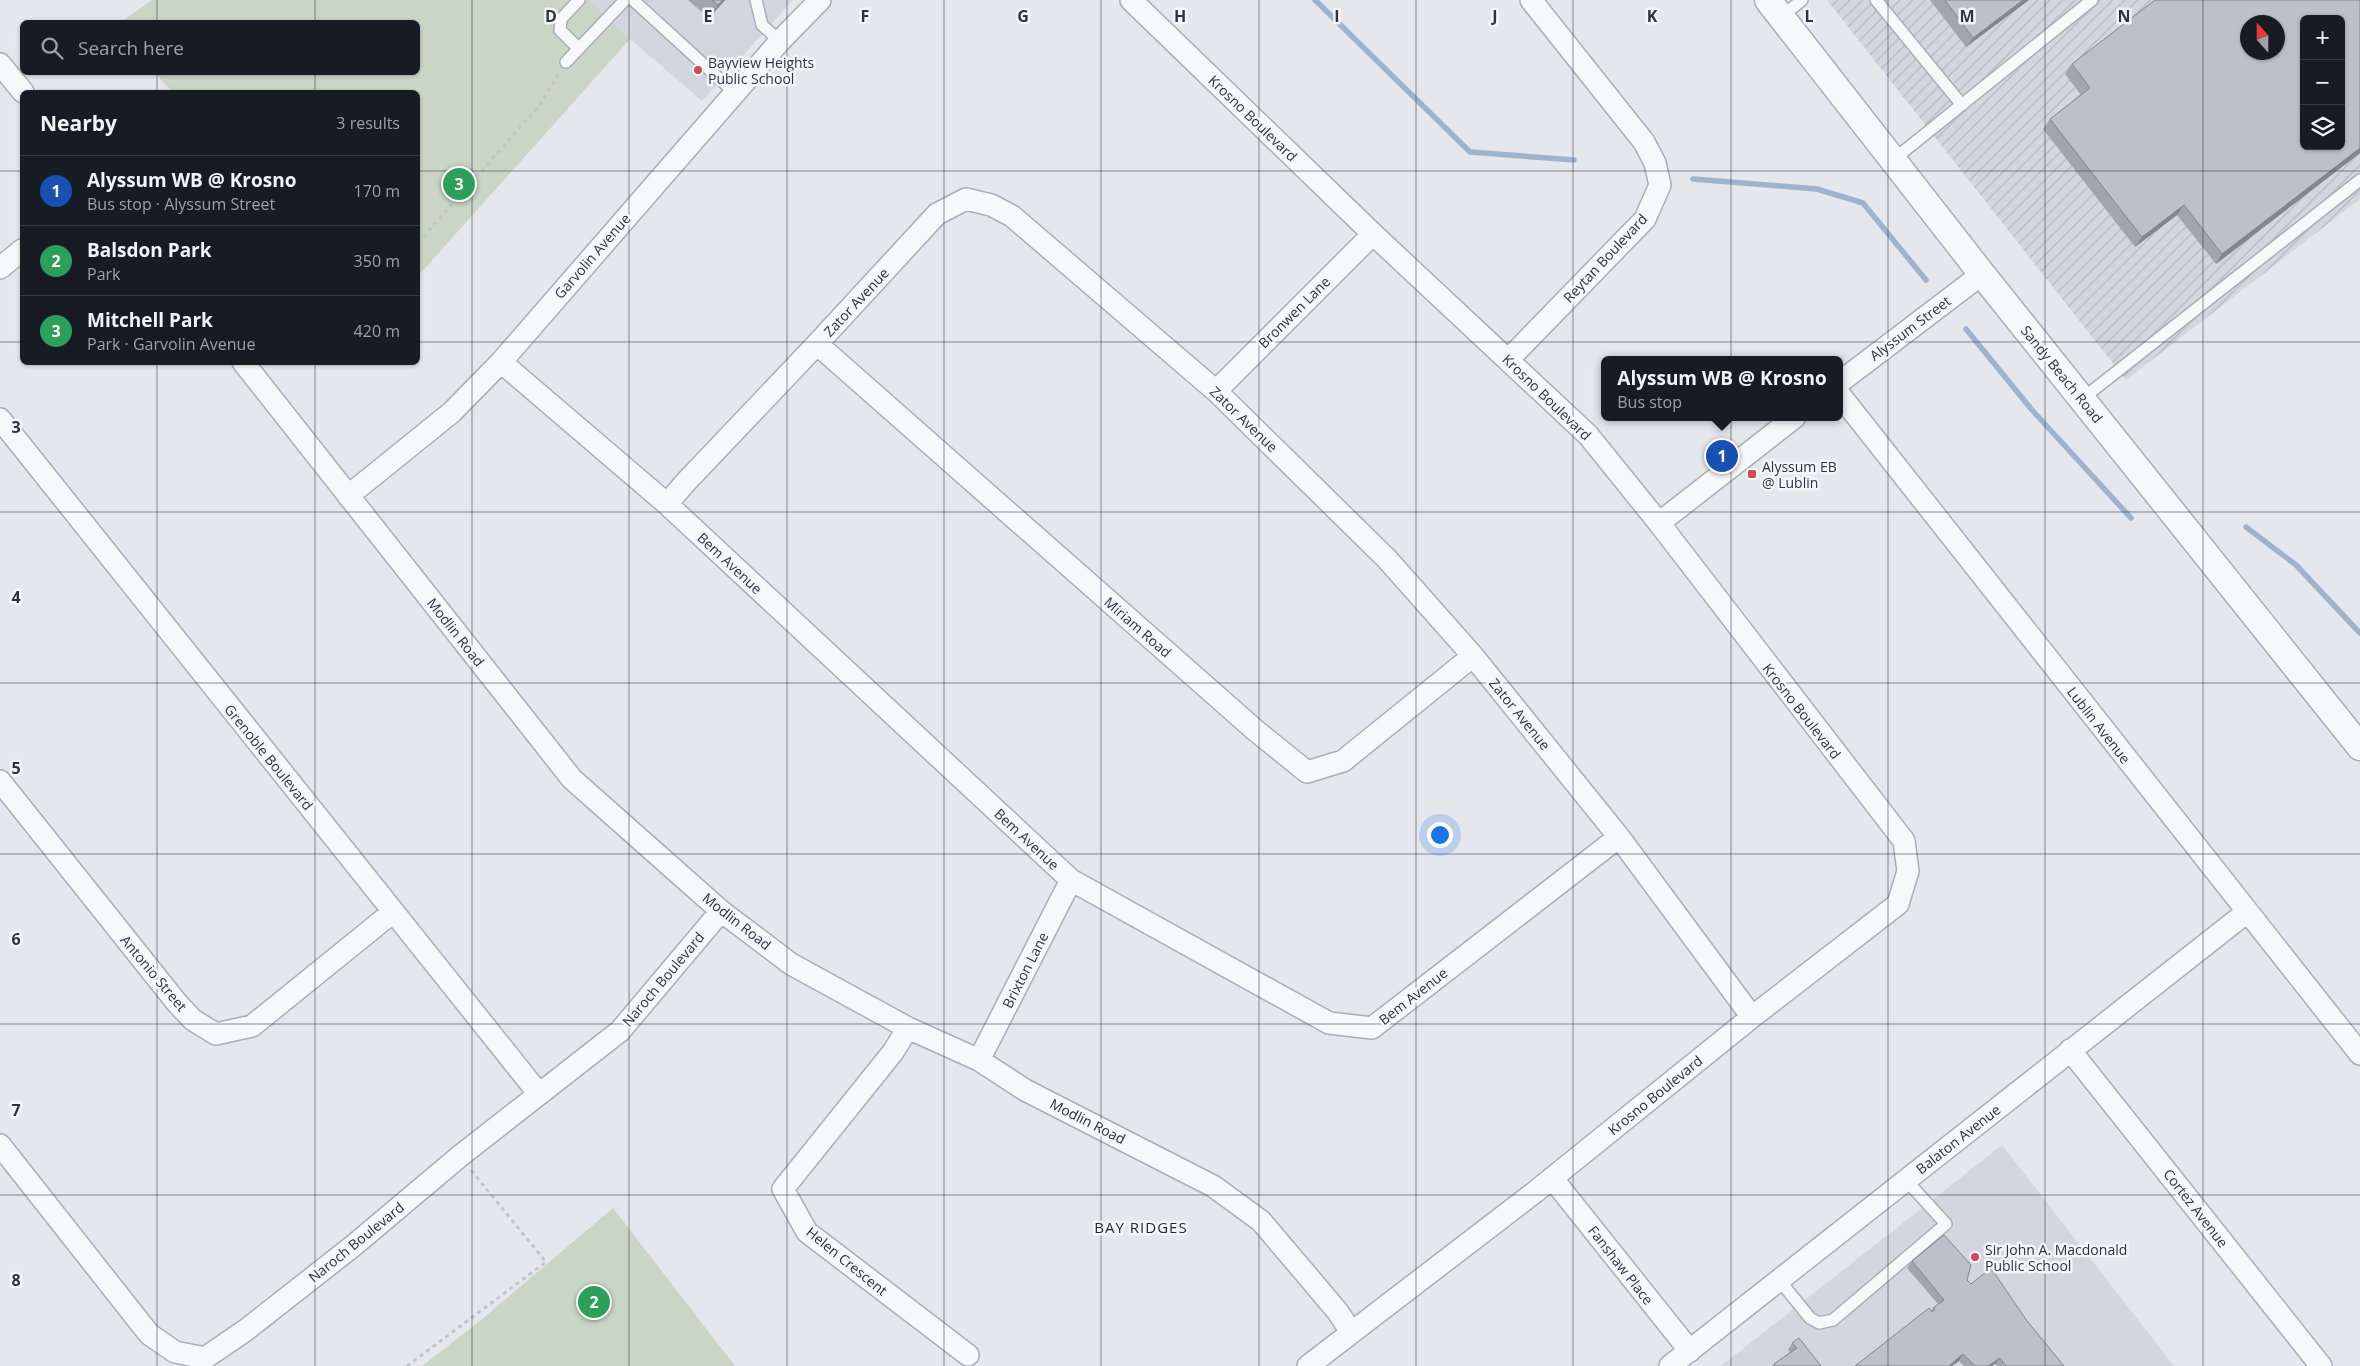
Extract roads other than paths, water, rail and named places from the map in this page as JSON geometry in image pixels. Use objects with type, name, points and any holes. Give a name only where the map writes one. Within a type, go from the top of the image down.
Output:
[{"type":"street","name":"Garvolin Avenue","points":[[348,496],[452,412],[501,362],[780,41],[820,0]]},
{"type":"street","name":"Krosno Boulevard","points":[[1131,0],[1373,234],[1588,435],[1659,523],[1904,841],[1908,871],[1898,904],[1752,1017],[1552,1178],[1308,1366]]},
{"type":"street","name":"Reytan Boulevard","points":[[1508,360],[1644,220],[1660,185],[1655,163],[1644,142],[1530,0]]},
{"type":"street","name":"Sandy Beach Road","points":[[1774,8],[1982,274],[2360,746]]},
{"type":"street","points":[[0,64],[21,90]]},
{"type":"street","name":"Zator Avenue","points":[[667,504],[937,214],[966,199],[991,205],[1012,216],[1216,391],[1388,558],[1473,656],[1619,837],[1752,1017]]},
{"type":"street","name":"Bronwen Lane","points":[[1216,391],[1373,234]]},
{"type":"street","points":[[0,268],[20,252]]},
{"type":"street","name":"Alyssum Street","points":[[1843,380],[1982,274]]},
{"type":"street","name":"Miriam Road","points":[[817,344],[1255,730],[1307,772],[1343,761],[1473,656]]},
{"type":"street","name":"Bem Avenue","points":[[501,362],[667,504],[1071,880],[1329,1023],[1372,1028],[1619,837]]},
{"type":"street","name":"Modlin Road","points":[[245,365],[572,779],[721,911],[792,964],[908,1028],[980,1060],[1025,1090],[1213,1186],[1261,1221],[1338,1312],[1351,1332]]},
{"type":"street","name":"Lublin Avenue","points":[[1843,399],[2360,1054]]},
{"type":"street","name":"Grenoble Boulevard","points":[[0,419],[539,1094]]},
{"type":"street","points":[[1659,523],[1790,421]]},
{"type":"street","name":"Antonio Street","points":[[0,781],[177,1003],[193,1020],[216,1034],[252,1026],[393,912]]},
{"type":"street","name":"Brixton Lane","points":[[980,1060],[1071,880]]},
{"type":"street","name":"Naroch Boulevard","points":[[0,1145],[150,1334],[174,1352],[205,1358],[246,1330],[353,1246],[460,1156],[620,1031],[721,911]]},
{"type":"street","name":"Balaton Avenue","points":[[1670,1366],[2247,912]]},
{"type":"street","name":"Helen Crescent","points":[[908,1028],[893,1052],[783,1189],[808,1232],[968,1355]]},
{"type":"street","name":"Cortez Avenue","points":[[2070,1050],[2321,1366]]},
{"type":"street","name":"Fanshaw Place","points":[[1552,1178],[1690,1351]]},
{"type":"lane","points":[[578,48],[560,30],[561,19],[579,0]]},
{"type":"lane","points":[[566,62],[625,0]]},
{"type":"lane","points":[[633,0],[735,93]]},
{"type":"lane","points":[[756,0],[762,25],[780,41]]},
{"type":"lane","points":[[1774,8],[1802,0]]},
{"type":"lane","points":[[1876,0],[1962,105]]},
{"type":"lane","points":[[1893,160],[2092,0]]},
{"type":"lane","points":[[2082,399],[2360,180]]},
{"type":"lane","points":[[1780,1281],[1810,1318],[1819,1323],[1833,1320],[1946,1224],[1906,1180]]},
{"type":"waterway","points":[[1315,0],[1470,152],[1574,160]]},
{"type":"waterway","points":[[1693,179],[1817,189],[1863,203],[1926,280]]},
{"type":"waterway","points":[[1966,329],[2032,410],[2131,518]]},
{"type":"waterway","points":[[2246,527],[2296,565],[2360,633]]},
{"type":"place","name":"Bayview Heights Public School","points":[[698,70]]},
{"type":"place","name":"Mitchell Park","points":[[459,184]]},
{"type":"place","name":"Alyssum WB @ Krosno","points":[[1722,456]]},
{"type":"place","name":"Alyssum EB @ Lublin","points":[[1752,474]]},
{"type":"place","name":"Sir John A. Macdonald Public School","points":[[1975,1257]]},
{"type":"place","name":"Balsdon Park","points":[[594,1302]]},
{"type":"district","name":"BAY RIDGES","points":[[1141,1227]]}]
